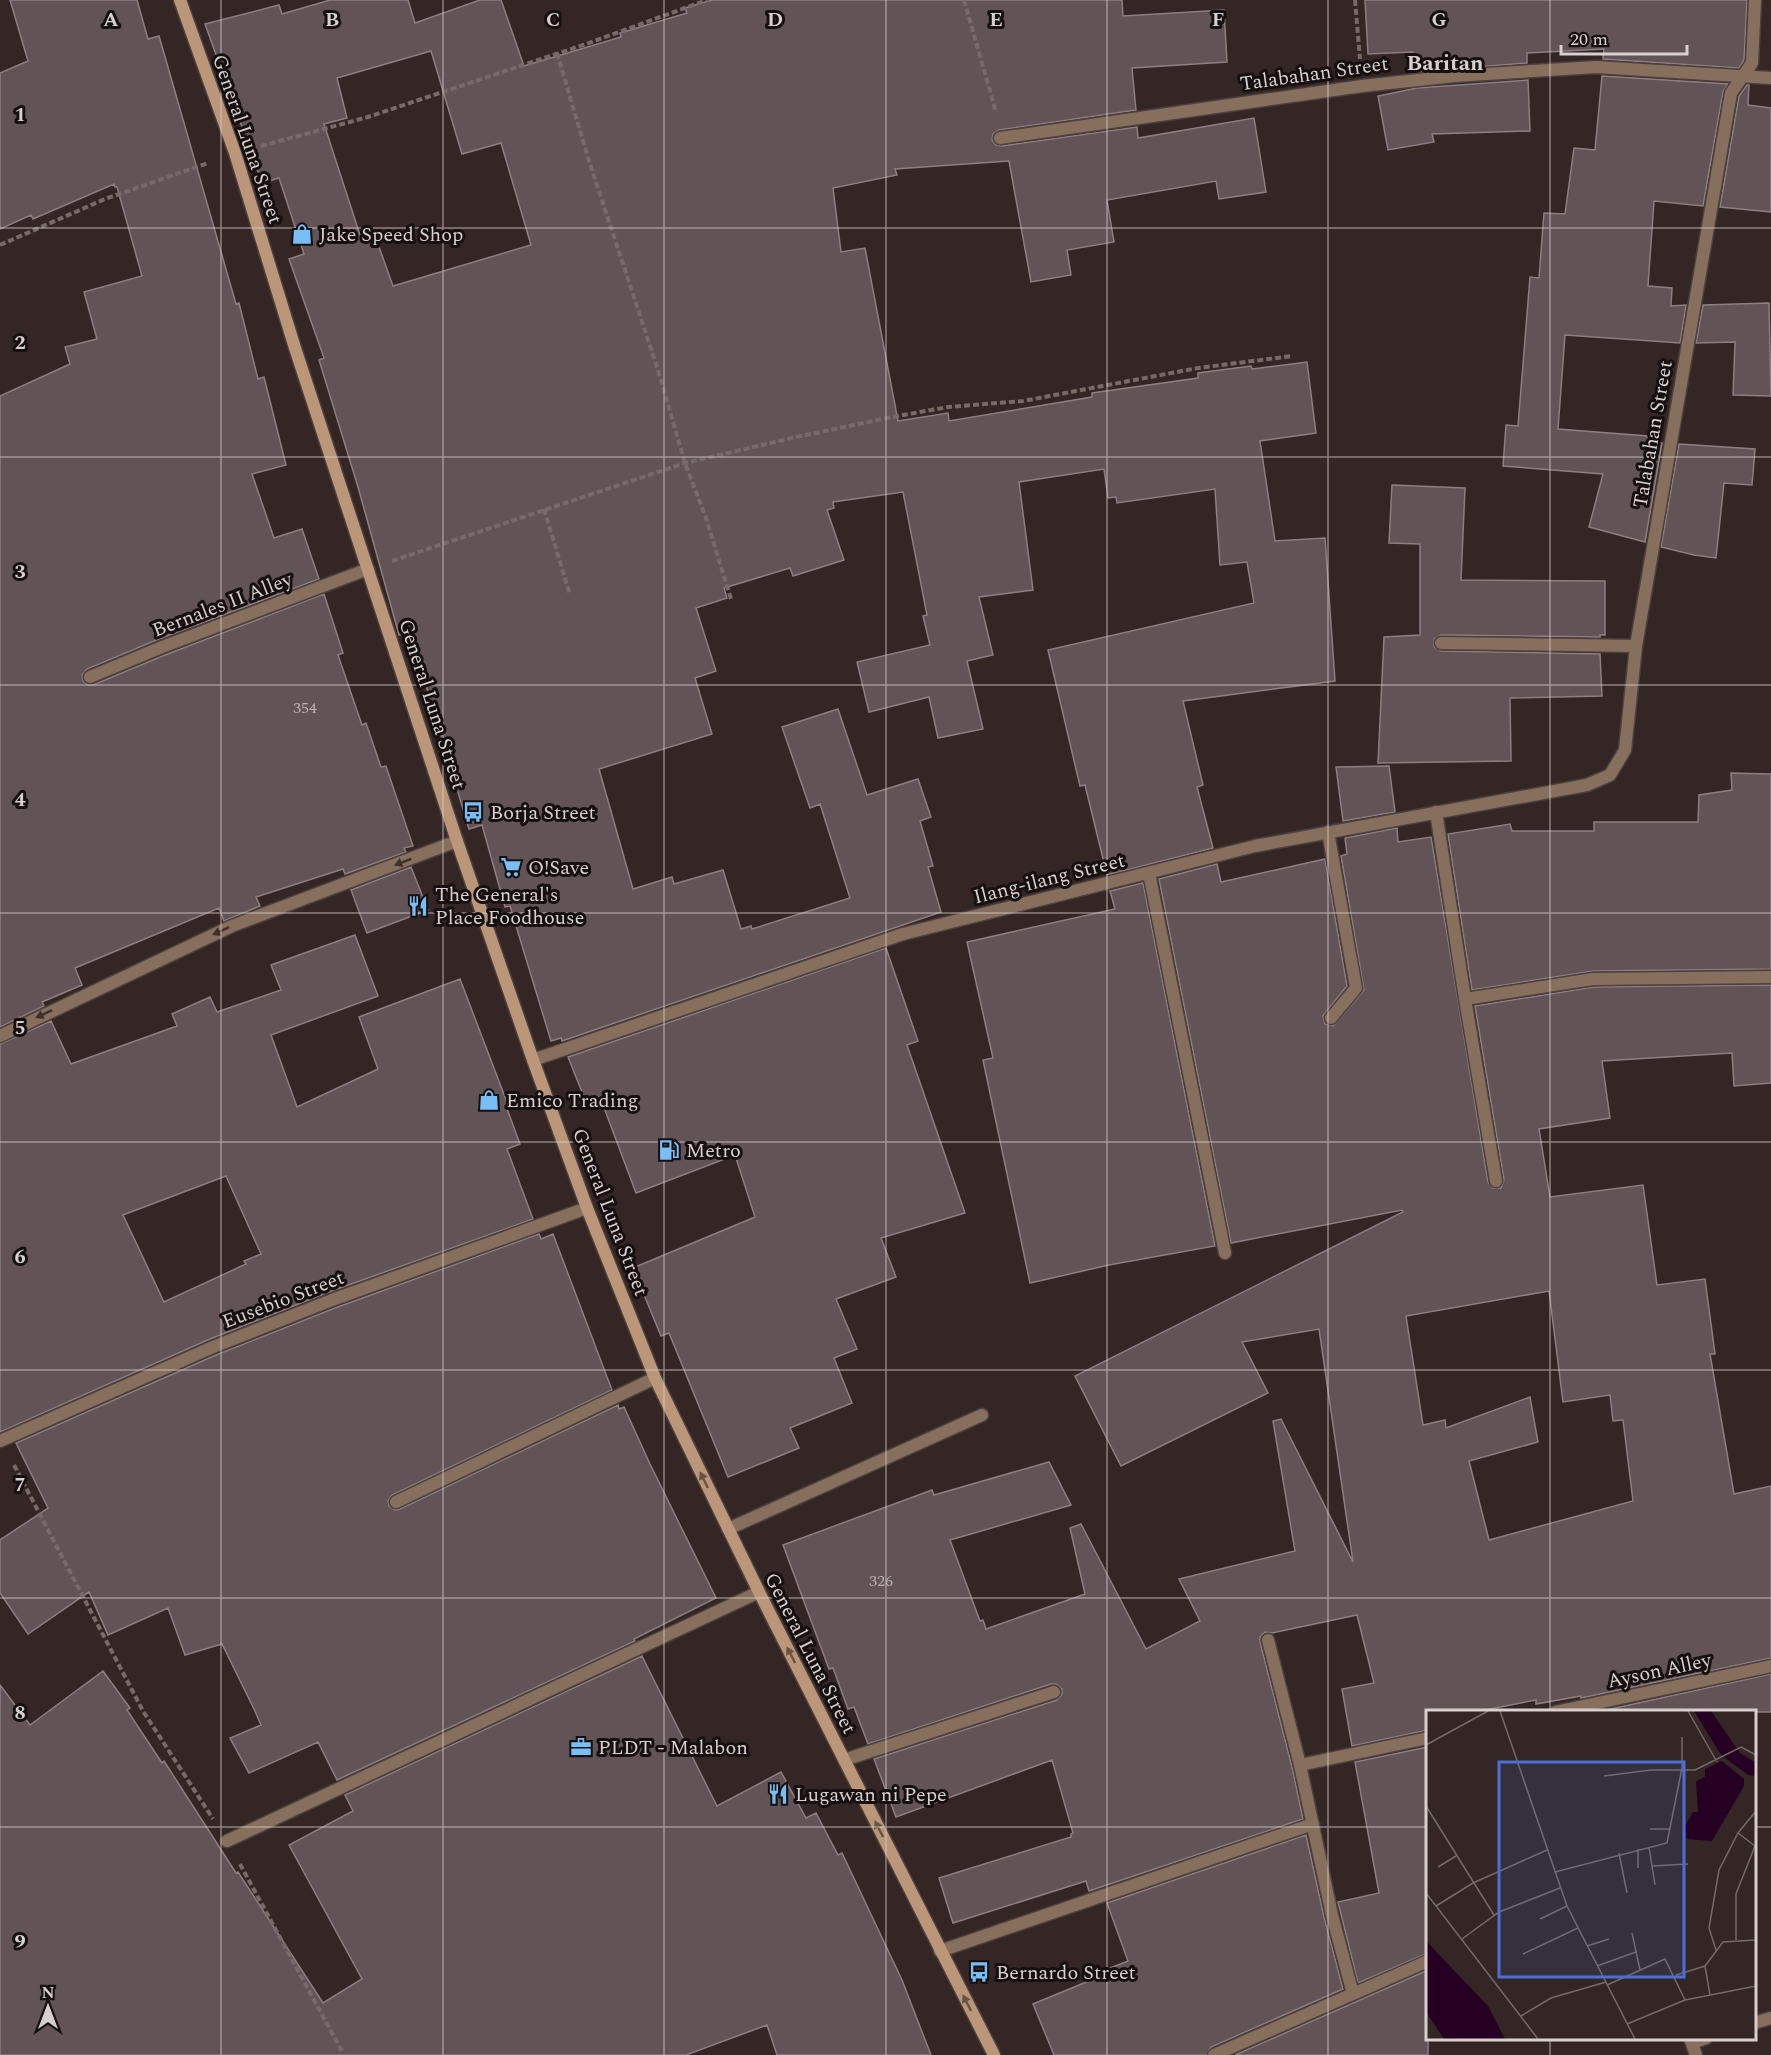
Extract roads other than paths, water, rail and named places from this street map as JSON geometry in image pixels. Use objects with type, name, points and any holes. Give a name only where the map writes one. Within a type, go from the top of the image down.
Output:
[{"type":"main road","name":"General Luna Street","points":[[180,0],[234,153],[295,348],[458,841],[533,1060],[587,1208],[655,1378],[759,1592],[994,2055]]},
{"type":"street","points":[[1744,77],[1752,63],[1755,0]]},
{"type":"street","name":"Talabahan Street","points":[[1000,138],[1362,86],[1455,76],[1596,67],[1771,78]]},
{"type":"street","name":"Talabahan Street","points":[[1587,784],[1610,776],[1625,750],[1636,646],[1731,93],[1744,77]]},
{"type":"street","name":"Bernales II Alley","points":[[90,677],[162,647],[368,569]]},
{"type":"street","points":[[1441,643],[1636,646]]},
{"type":"street","name":"Ilang-ilang Street","points":[[533,1060],[903,934],[1255,846],[1587,784]]},
{"type":"street","points":[[1436,812],[1496,1181]]},
{"type":"street","points":[[1328,832],[1356,988],[1331,1018]]},
{"type":"street","points":[[0,1035],[232,926],[458,841]]},
{"type":"street","points":[[1149,873],[1225,1253]]},
{"type":"street","points":[[1465,999],[1593,979],[1771,977]]},
{"type":"street","name":"Eusebio Street","points":[[1,1441],[213,1347],[332,1300],[587,1208]]},
{"type":"street","points":[[396,1502],[655,1378]]},
{"type":"street","points":[[728,1529],[982,1415]]},
{"type":"street","points":[[227,1841],[759,1592]]},
{"type":"street","points":[[1268,1640],[1300,1765],[1332,1915],[1353,1994]]},
{"type":"street","name":"Ayson Alley","points":[[1564,1710],[1771,1666]]},
{"type":"street","points":[[844,1760],[1054,1692]]},
{"type":"street","points":[[1300,1765],[1426,1738]]},
{"type":"street","points":[[940,1951],[1313,1824]]},
{"type":"street","points":[[1214,2055],[1426,1962]]},
{"type":"street","points":[[1756,2023],[1771,2018]]},
{"type":"place","name":"Jake Speed Shop","points":[[302,234]]},
{"type":"place","name":"Borja Street","points":[[473,812]]},
{"type":"place","name":"O!Save","points":[[511,867]]},
{"type":"place","name":"The General's Place Foodhouse","points":[[418,906]]},
{"type":"place","name":"Emico Trading","points":[[489,1100]]},
{"type":"place","name":"Metro","points":[[669,1150]]},
{"type":"place","name":"PLDT - Malabon","points":[[581,1747]]},
{"type":"place","name":"Lugawan ni Pepe","points":[[778,1794]]},
{"type":"place","name":"Bernardo Street","points":[[979,1972]]},
{"type":"district","name":"Baritan","points":[[1445,62]]}]
